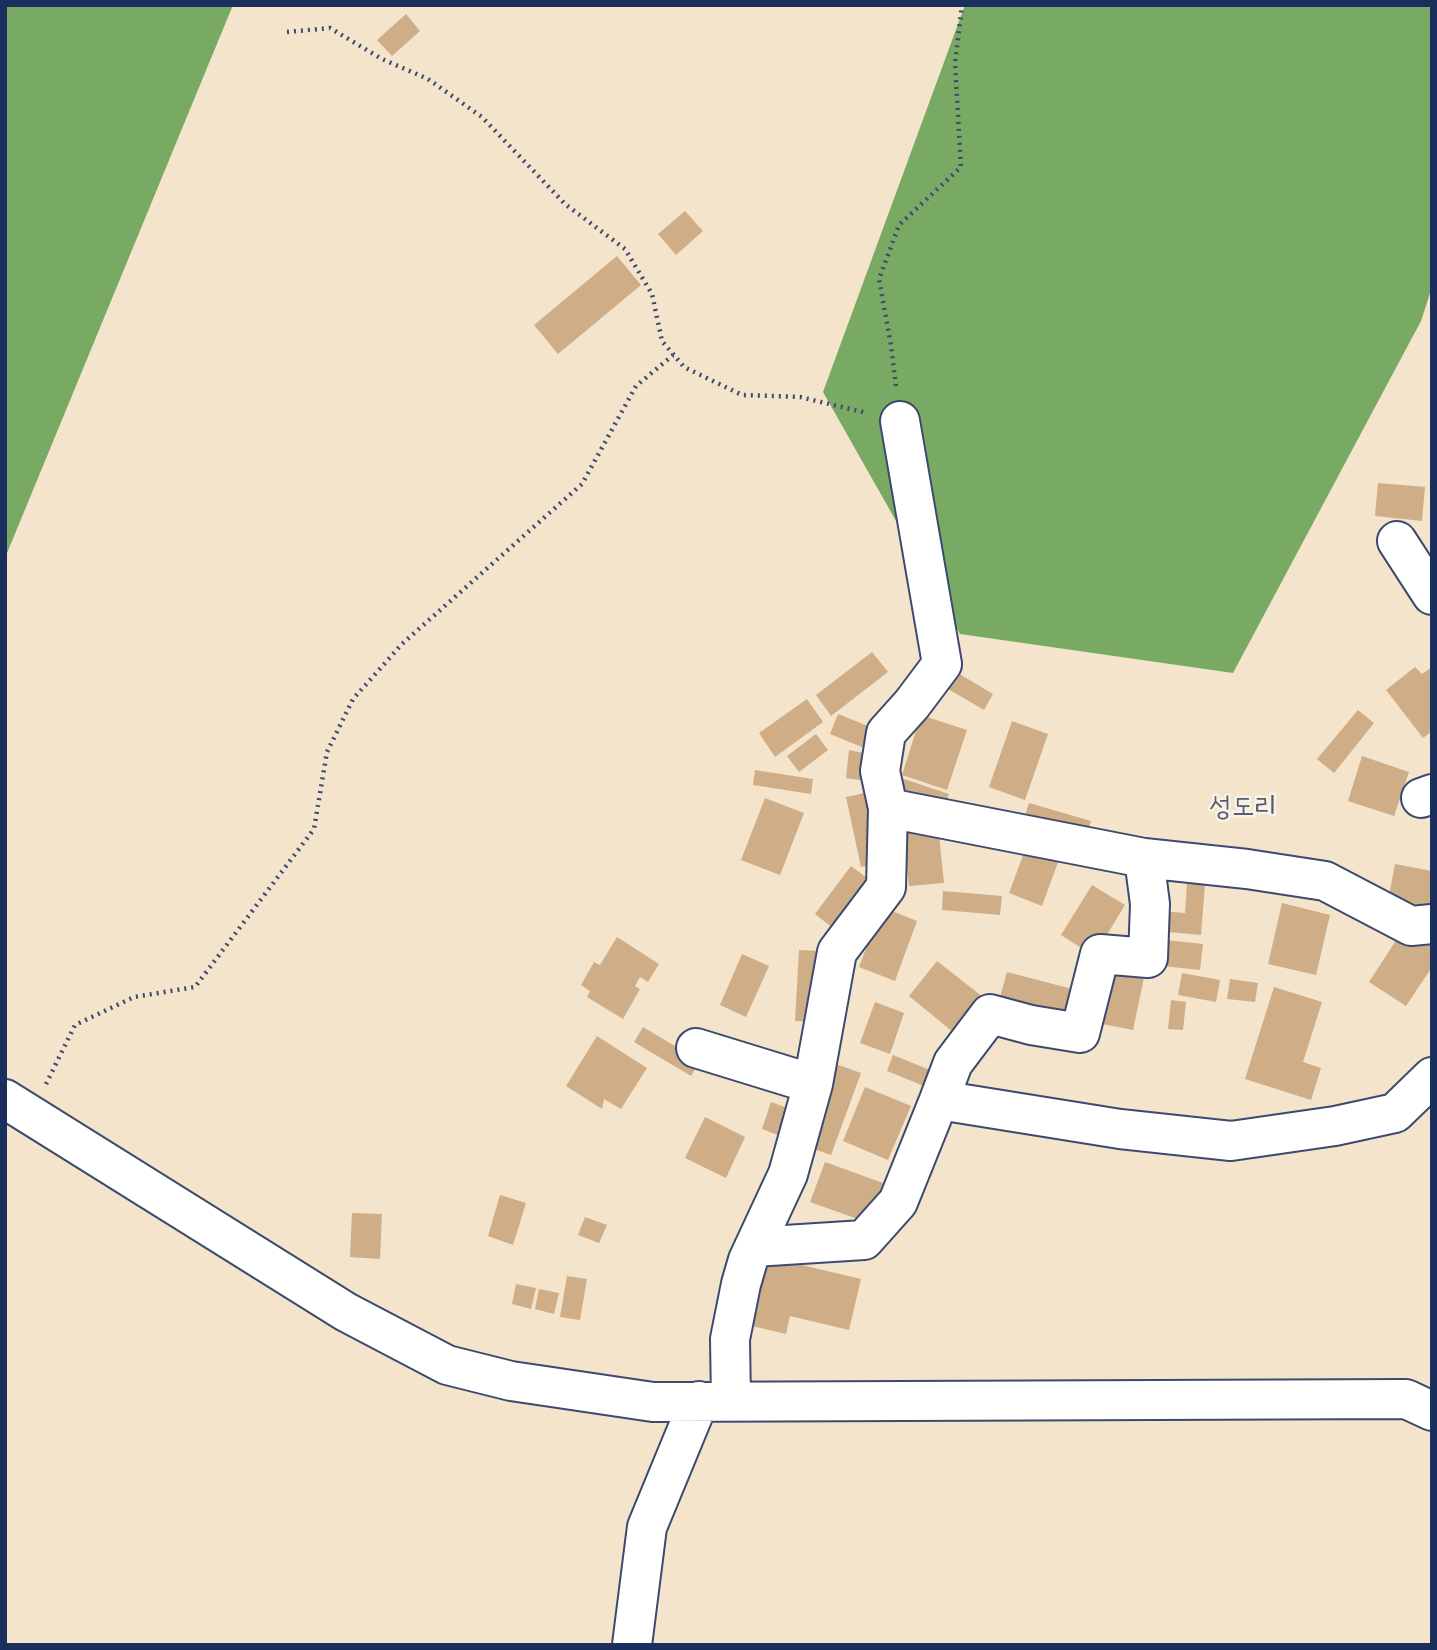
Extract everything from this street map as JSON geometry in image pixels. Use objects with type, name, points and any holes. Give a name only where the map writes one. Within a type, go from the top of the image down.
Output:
[{"type":"street","points":[[632,1645],[647,1527],[715,1401],[741,1284],[754,1247],[788,1174],[813,1084],[837,952],[886,887],[888,808],[880,771],[886,733],[942,664],[900,421]]},
{"type":"street","points":[[1397,541],[1432,595]]},
{"type":"street","points":[[888,808],[1144,858],[1325,881],[1411,926],[1432,924]]},
{"type":"street","points":[[754,1247],[864,1240],[898,1202],[953,1063],[990,1014],[1031,1025],[1080,1033],[1100,954],[1148,958],[1150,904],[1144,858]]},
{"type":"street","points":[[696,1048],[813,1084]]},
{"type":"street","points":[[939,1100],[1120,1129],[1231,1141],[1335,1126],[1395,1113],[1432,1077]]},
{"type":"street","points":[[18,1107],[346,1312],[447,1365],[511,1381],[653,1402],[1423,1404]]},
{"type":"path","points":[[287,32],[330,28],[382,59],[428,79],[482,117],[565,204],[625,249],[652,294],[662,341],[684,367],[742,395],[800,397],[900,421],[891,345],[879,279],[899,225],[961,167],[955,63],[962,5]]},
{"type":"path","points":[[18,1107],[75,1025],[134,997],[195,987],[314,829],[327,752],[353,699],[402,644],[582,484],[636,386],[673,355]]},
{"type":"green space","points":[[5,5],[233,5],[5,558]]},
{"type":"green space","points":[[965,5],[1432,5],[1432,287],[1421,321],[1233,673],[960,634],[823,392]]},
{"type":"building","points":[[406,14],[420,31],[392,56],[377,40]]},
{"type":"building","points":[[685,211],[703,231],[676,255],[658,234]]},
{"type":"building","points":[[617,256],[641,285],[558,354],[534,325]]},
{"type":"building","points":[[1378,483],[1425,487],[1422,521],[1375,516]]},
{"type":"building","points":[[872,652],[888,672],[831,716],[816,695]]},
{"type":"building","points":[[1415,667],[1422,674],[1432,667],[1432,731],[1423,738],[1386,690]]},
{"type":"building","points":[[953,670],[993,694],[984,710],[943,686]]},
{"type":"building","points":[[807,699],[823,722],[775,757],[759,733]]},
{"type":"building","points":[[1358,710],[1374,723],[1334,773],[1317,759]]},
{"type":"building","points":[[838,714],[878,730],[869,750],[830,734]]},
{"type":"building","points":[[921,715],[967,730],[947,790],[902,775]]},
{"type":"building","points":[[1012,721],[1048,734],[1025,800],[989,787]]},
{"type":"building","points":[[816,734],[828,750],[799,772],[787,756]]},
{"type":"building","points":[[849,750],[869,754],[865,781],[846,778]]},
{"type":"building","points":[[1362,756],[1409,772],[1394,816],[1348,801]]},
{"type":"building","points":[[755,770],[813,779],[811,794],[753,785]]},
{"type":"building","points":[[901,778],[949,794],[943,812],[895,796]]},
{"type":"building","points":[[865,793],[880,863],[861,867],[846,797]]},
{"type":"building","points":[[765,798],[804,813],[780,875],[741,860]]},
{"type":"building","points":[[1029,803],[1091,821],[1084,844],[1022,825]]},
{"type":"building","points":[[938,825],[944,883],[909,886],[903,829]]},
{"type":"building","points":[[1028,842],[1061,854],[1042,906],[1009,893]]},
{"type":"building","points":[[1395,864],[1432,871],[1432,910],[1388,901]]},
{"type":"building","points":[[851,866],[875,884],[838,932],[815,914]]},
{"type":"building","points":[[1187,883],[1205,884],[1201,935],[1158,931],[1159,911],[1185,913]]},
{"type":"building","points":[[1092,885],[1125,905],[1094,956],[1061,935]]},
{"type":"building","points":[[943,891],[1002,896],[1000,915],[942,910]]},
{"type":"building","points":[[1282,903],[1330,915],[1316,975],[1268,964]]},
{"type":"building","points":[[882,907],[917,921],[895,981],[859,967]]},
{"type":"building","points":[[1404,928],[1432,945],[1432,967],[1406,1006],[1369,982]]},
{"type":"building","points":[[617,937],[659,964],[648,982],[640,977],[635,986],[640,989],[623,1019],[587,997],[590,991],[581,985],[594,962],[600,965]]},
{"type":"building","points":[[1156,939],[1203,944],[1200,970],[1154,965]]},
{"type":"building","points":[[799,950],[820,951],[816,1022],[795,1021]]},
{"type":"building","points":[[742,954],[769,966],[746,1017],[720,1005]]},
{"type":"building","points":[[937,961],[988,1001],[959,1037],[909,996]]},
{"type":"building","points":[[1109,965],[1145,973],[1133,1030],[1097,1023]]},
{"type":"building","points":[[1007,972],[1080,991],[1070,1028],[997,1008]]},
{"type":"building","points":[[1182,973],[1220,980],[1216,1002],[1178,995]]},
{"type":"building","points":[[1230,979],[1258,983],[1255,1002],[1227,999]]},
{"type":"building","points":[[1274,987],[1322,1002],[1303,1062],[1321,1068],[1311,1100],[1245,1079]]},
{"type":"building","points":[[1171,1000],[1186,1002],[1183,1030],[1168,1029]]},
{"type":"building","points":[[875,1002],[904,1013],[890,1054],[860,1043]]},
{"type":"building","points":[[643,1027],[700,1061],[691,1076],[634,1042]]},
{"type":"building","points":[[597,1036],[647,1068],[621,1109],[604,1099],[602,1109],[566,1086]]},
{"type":"building","points":[[893,1055],[930,1070],[924,1086],[887,1071]]},
{"type":"building","points":[[830,1062],[861,1073],[831,1155],[800,1144]]},
{"type":"building","points":[[865,1087],[911,1106],[888,1160],[843,1141]]},
{"type":"building","points":[[771,1102],[793,1110],[783,1137],[762,1129]]},
{"type":"building","points":[[705,1117],[745,1137],[726,1178],[685,1158]]},
{"type":"building","points":[[825,1162],[883,1183],[869,1223],[810,1202]]},
{"type":"building","points":[[500,1195],[526,1203],[513,1245],[488,1236]]},
{"type":"building","points":[[352,1213],[382,1214],[380,1259],[350,1257]]},
{"type":"building","points":[[585,1217],[607,1225],[599,1243],[578,1235]]},
{"type":"building","points":[[768,1257],[861,1279],[849,1330],[790,1316],[786,1334],[752,1326]]},
{"type":"building","points":[[567,1276],[587,1279],[580,1320],[560,1317]]},
{"type":"building","points":[[516,1284],[536,1288],[531,1309],[512,1304]]},
{"type":"building","points":[[539,1289],[559,1293],[554,1314],[535,1309]]},
{"type":"district","name":"성도리","points":[[1243,807]]}]
